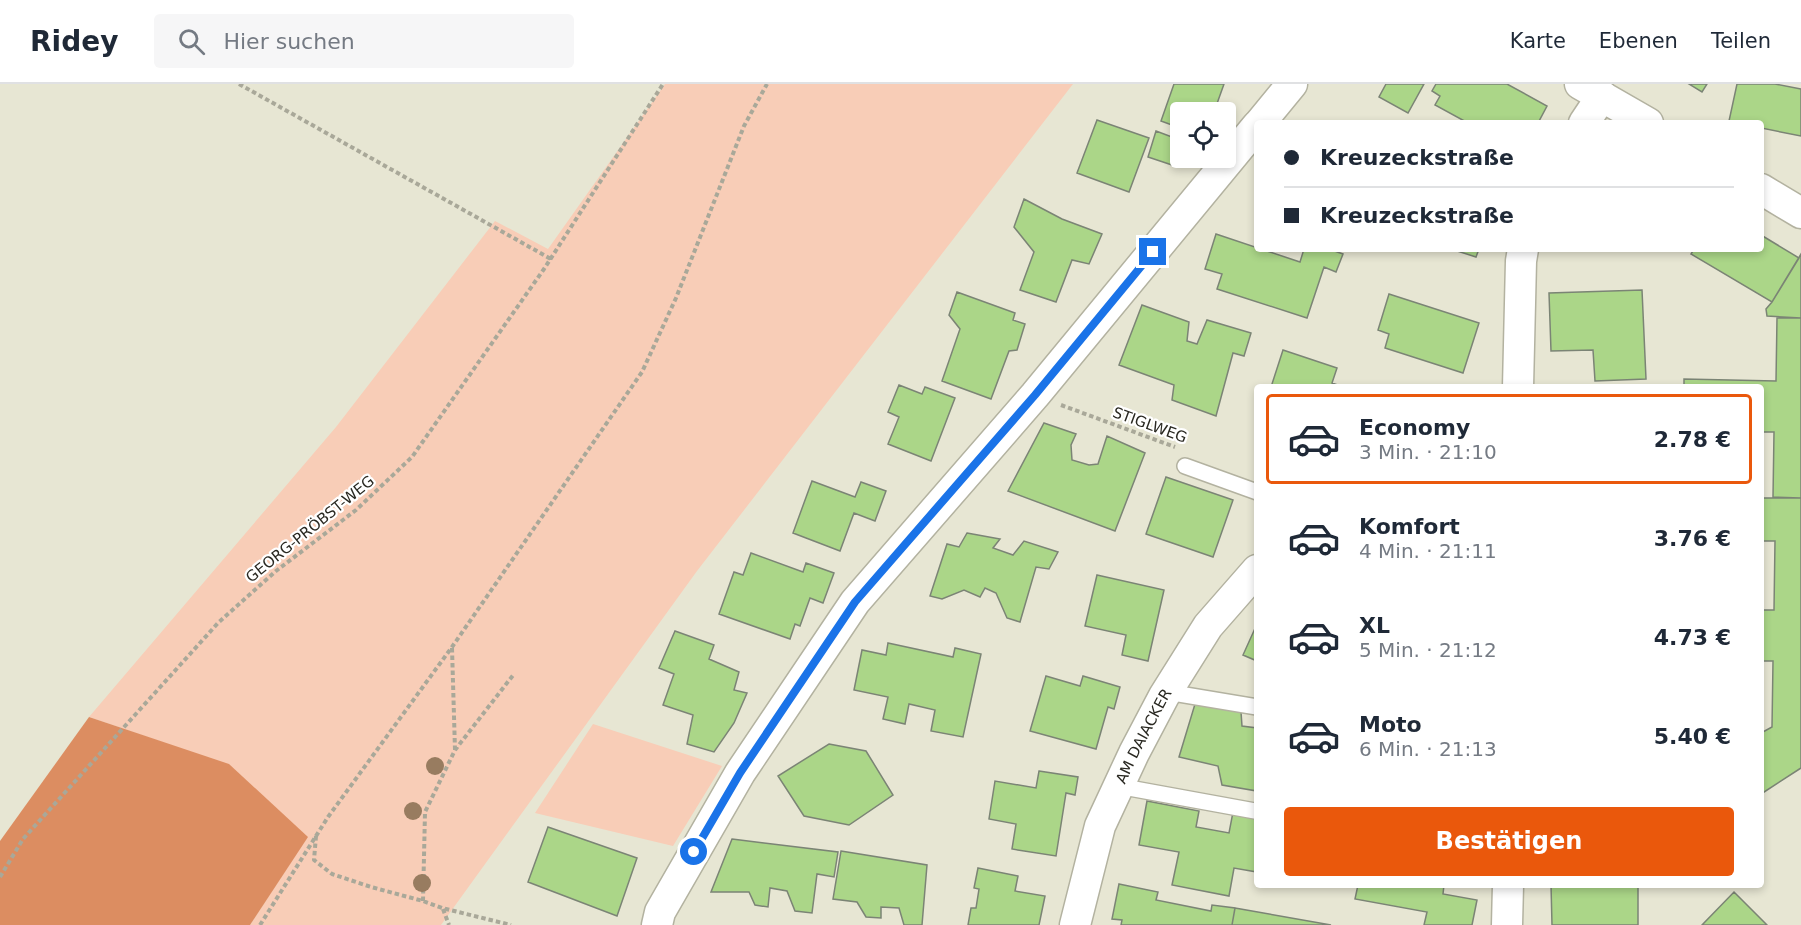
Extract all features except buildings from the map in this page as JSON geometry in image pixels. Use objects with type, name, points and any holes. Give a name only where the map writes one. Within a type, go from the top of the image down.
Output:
[{"type":"street","points":[[1262,120],[1292,84]]},
{"type":"street","points":[[1585,120],[1591,90],[1643,120]]},
{"type":"street","points":[[657,925],[660,912],[740,773],[855,602],[1035,395],[1254,130]]},
{"type":"street","points":[[1764,191],[1801,213]]},
{"type":"street","points":[[1518,384],[1522,252]]},
{"type":"street","name":"AM DAIACKER","points":[[1075,925],[1100,826],[1134,753],[1167,692],[1208,626],[1254,573]]},
{"type":"street","points":[[1507,925],[1509,888]]},
{"type":"lane","points":[[1185,466],[1254,491]]},
{"type":"lane","points":[[1167,692],[1254,706]]},
{"type":"lane","points":[[1118,786],[1254,811]]},
{"type":"path","points":[[239,84],[551,259]]},
{"type":"path","name":"GEORG-PRÖBST-WEG","points":[[0,877],[23,839],[218,623],[276,571],[356,510],[412,458],[551,259],[663,84]]},
{"type":"path","points":[[260,925],[328,817],[452,647],[642,372],[676,298],[744,126],[767,84]]},
{"type":"path","name":"STIGLWEG","points":[[1035,395],[1180,449]]},
{"type":"path","points":[[452,647],[454,750]]},
{"type":"path","points":[[423,901],[425,812],[454,750],[514,674]]},
{"type":"path","points":[[316,835],[314,860],[332,874],[442,908],[511,925]]},
{"type":"path","points":[[442,908],[449,925]]},
{"type":"shaded area","points":[[665,84],[1073,84],[697,571],[441,925],[250,925],[307,837],[229,765],[89,717],[336,427],[495,221],[548,249]]},
{"type":"shaded area","points":[[89,717],[229,764],[308,837],[250,925],[0,925],[0,841]]},
{"type":"shaded area","points":[[593,724],[722,766],[673,846],[535,813]]},
{"type":"route","points":[[694,852],[740,773],[855,602],[1035,395],[1153,252]]}]
